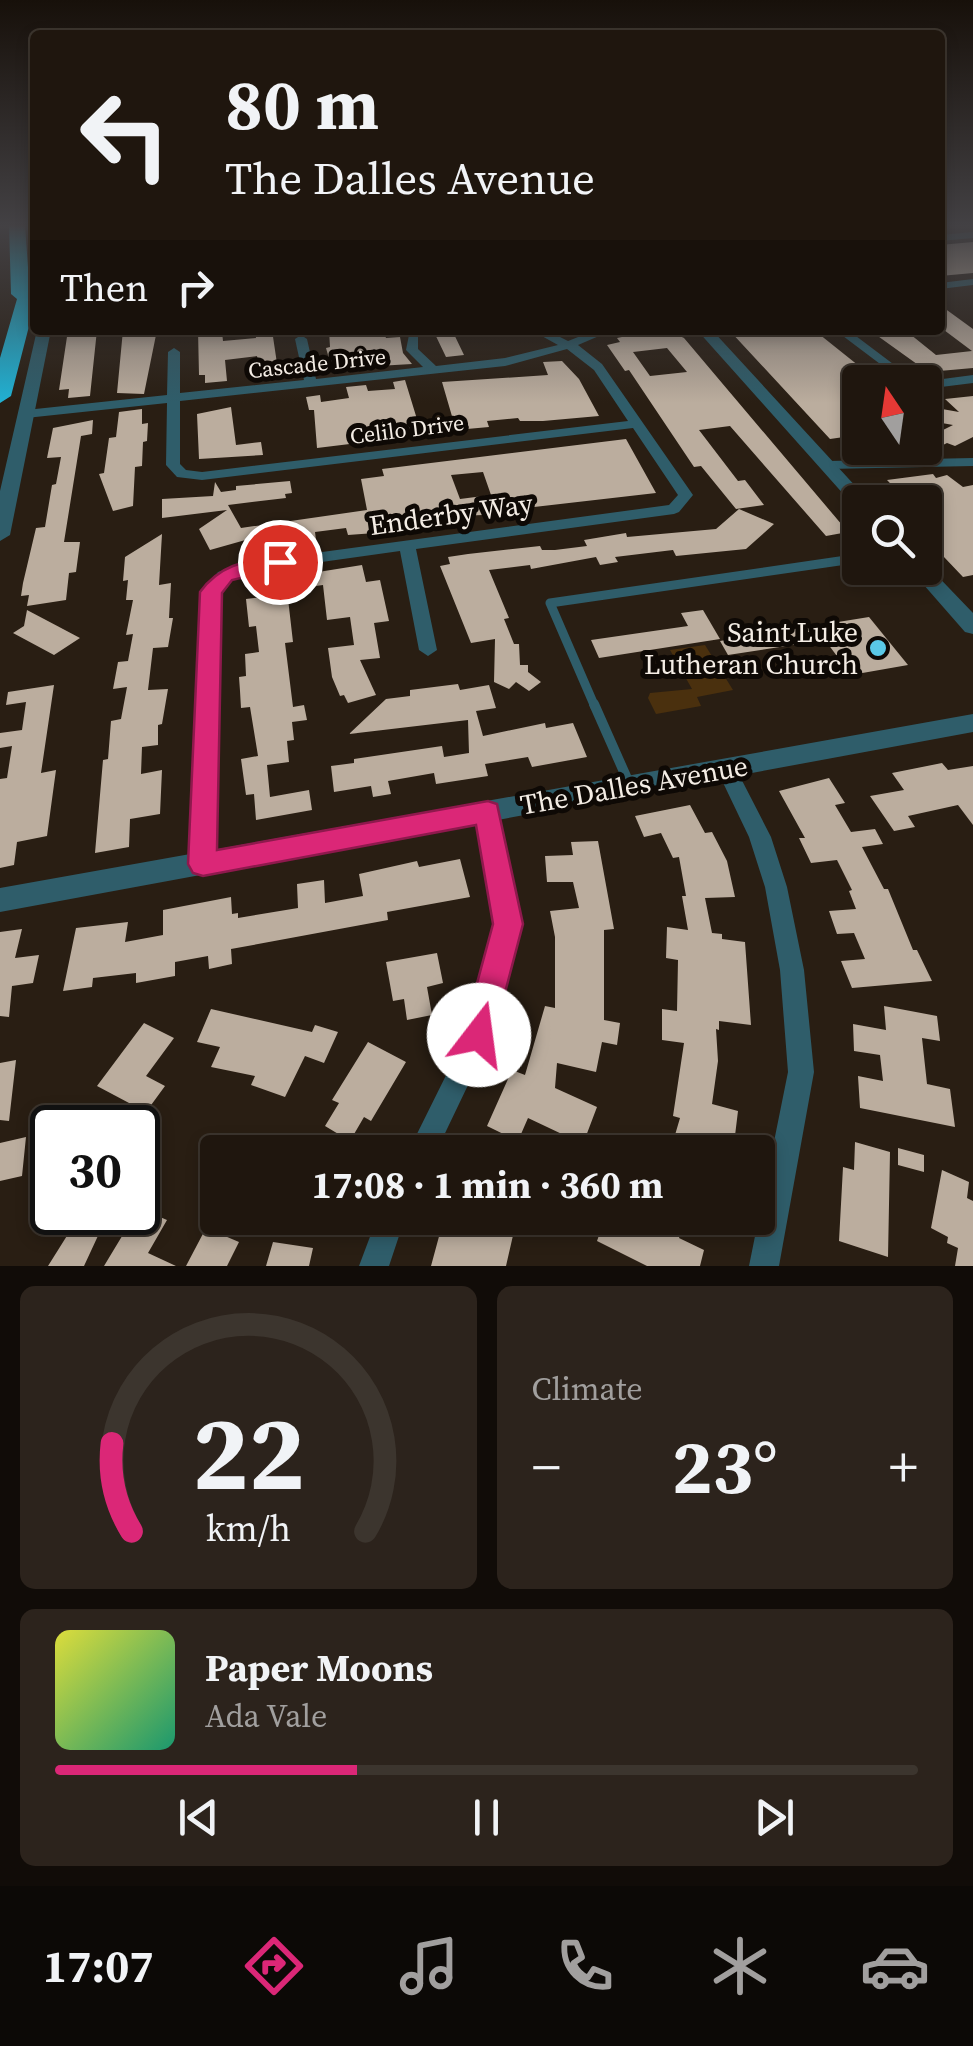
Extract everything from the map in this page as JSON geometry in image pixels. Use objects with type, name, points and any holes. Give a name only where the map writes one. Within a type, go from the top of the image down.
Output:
[{"type":"highway","points":[[12,351],[21,284]]},
{"type":"highway","points":[[0,396],[30,287]]},
{"type":"street","points":[[945,285],[957,284]]},
{"type":"street","points":[[958,284],[973,294]]},
{"type":"street","points":[[0,535],[43,335]]},
{"type":"street","points":[[414,335],[412,350],[434,371]]},
{"type":"street","name":"Enderby Way","points":[[203,864],[211,592],[224,576],[248,567],[674,509],[686,496],[598,367],[547,335]]},
{"type":"street","name":"Cascade Drive","points":[[26,414],[505,362],[592,335]]},
{"type":"street","points":[[709,335],[846,485]]},
{"type":"street","points":[[848,335],[888,365]]},
{"type":"street","points":[[300,339],[311,383]]},
{"type":"street","points":[[174,352],[175,398]]},
{"type":"street","points":[[942,382],[973,379]]},
{"type":"street","name":"Celilo Drive","points":[[175,398],[173,465],[182,474],[202,476],[637,424]]},
{"type":"street","points":[[828,465],[973,462]]},
{"type":"street","points":[[407,545],[428,650]]},
{"type":"street","points":[[934,585],[973,628]]},
{"type":"street","name":"The Dalles Avenue","points":[[0,900],[973,723]]},
{"type":"street","points":[[726,768],[760,837],[776,886],[792,970],[800,1072],[769,1264]]},
{"type":"street","points":[[430,1135],[479,1035],[508,924],[488,812]]},
{"type":"street","points":[[374,1266],[385,1235]]},
{"type":"lane","points":[[630,786],[550,602],[842,561]]},
{"type":"shaded area","points":[[705,645],[733,690],[697,697],[701,706],[656,714],[648,698],[650,693],[692,689],[670,650]]},
{"type":"building","points":[[945,309],[973,329],[973,368],[942,371],[942,365],[918,365],[876,335],[911,335],[936,355],[972,351],[945,331]]},
{"type":"building","points":[[67,335],[96,335],[90,396],[68,398],[69,389],[59,390]]},
{"type":"building","points":[[123,335],[156,335],[144,394],[117,393]]},
{"type":"building","points":[[198,335],[222,335],[223,341],[273,335],[279,377],[260,379],[257,356],[225,360],[227,381],[205,383],[205,375],[199,375]]},
{"type":"building","points":[[329,335],[400,337],[403,353],[412,364],[341,372],[336,361],[330,362],[326,348],[330,347]]},
{"type":"building","points":[[435,335],[454,335],[464,355],[446,357]]},
{"type":"building","points":[[632,335],[684,338],[842,525],[842,533],[826,536],[730,426],[699,430],[738,481],[745,480],[764,505],[736,509],[701,466],[694,467],[629,370],[625,371],[607,345]],"holes":[[[667,348],[687,372],[650,376],[633,352]]]},
{"type":"building","points":[[734,335],[820,335],[858,365],[842,365],[842,437],[830,439]]},
{"type":"building","points":[[562,361],[579,379],[599,416],[487,421],[489,427],[456,430],[442,382],[548,375],[543,362]]},
{"type":"building","points":[[405,380],[420,429],[397,432],[399,438],[317,448],[314,410],[309,410],[306,397],[320,395],[321,402],[349,398],[346,387],[366,385],[368,391],[395,389],[393,382]]},
{"type":"building","points":[[973,396],[973,437],[955,446],[942,446],[942,430],[953,425],[942,423],[942,409],[959,412],[945,399]]},
{"type":"building","points":[[231,407],[236,445],[261,442],[263,455],[199,459],[197,414]]},
{"type":"building","points":[[142,409],[142,424],[148,423],[147,441],[143,442],[142,466],[135,467],[133,506],[113,511],[99,474],[104,473],[109,438],[116,437],[119,412]]},
{"type":"building","points":[[93,420],[92,434],[81,436],[64,542],[80,542],[76,572],[69,573],[66,600],[27,606],[29,595],[21,596],[23,583],[36,528],[45,527],[61,457],[47,458],[53,428]]},
{"type":"building","points":[[626,439],[656,493],[508,510],[509,514],[457,516],[434,524],[386,524],[388,531],[375,533],[348,535],[346,528],[315,532],[316,540],[298,542],[297,537],[250,547],[249,539],[210,550],[199,529],[227,510],[162,518],[162,499],[213,496],[215,482],[221,492],[236,490],[236,486],[290,481],[292,493],[285,494],[286,498],[228,505],[241,528],[367,510],[361,479],[384,476],[382,469]],"holes":[[[483,472],[491,495],[460,499],[451,475]]]},
{"type":"building","points":[[933,474],[936,478],[947,475],[963,487],[973,485],[973,575],[963,577],[942,555],[942,485],[892,485],[887,480]]},
{"type":"building","points":[[739,509],[774,524],[746,549],[676,556],[673,550],[615,557],[618,562],[600,565],[596,557],[531,569],[530,565],[489,570],[509,618],[504,619],[514,644],[519,644],[520,665],[528,665],[528,672],[541,682],[529,691],[516,682],[509,689],[494,682],[495,639],[471,643],[440,566],[450,564],[448,557],[468,554],[540,546],[542,550],[555,550],[587,546],[584,540],[626,533],[627,537],[716,529]]},
{"type":"building","points":[[162,534],[159,585],[171,583],[169,618],[173,618],[168,647],[153,648],[148,690],[168,689],[162,724],[158,725],[158,745],[142,747],[141,774],[162,770],[160,814],[130,819],[129,847],[95,853],[103,760],[108,759],[111,721],[121,719],[127,687],[113,689],[118,662],[128,661],[133,634],[126,635],[133,600],[126,600],[125,557]]},
{"type":"building","points":[[362,565],[366,582],[380,580],[389,621],[374,623],[380,658],[360,660],[376,695],[348,703],[344,695],[340,696],[332,677],[328,648],[354,645],[350,617],[327,620],[323,585],[287,590],[293,642],[285,643],[293,707],[304,705],[307,720],[292,722],[294,740],[287,741],[289,762],[267,765],[270,797],[309,790],[312,810],[256,820],[254,794],[246,795],[241,759],[258,756],[250,707],[241,708],[239,677],[246,676],[245,654],[259,652],[256,626],[249,627],[246,599],[263,597],[262,581]]},
{"type":"building","points":[[27,610],[80,638],[54,655],[13,633],[24,626]]},
{"type":"building","points":[[703,610],[720,639],[599,658],[591,640],[688,626],[681,613]]},
{"type":"building","points":[[869,617],[908,665],[851,675],[825,640],[728,655],[720,641]]},
{"type":"building","points":[[458,684],[460,690],[489,685],[496,708],[476,711],[483,736],[545,723],[546,728],[573,723],[587,757],[532,767],[528,757],[485,764],[488,776],[436,784],[434,773],[388,781],[391,794],[373,797],[371,786],[334,792],[331,766],[354,763],[354,759],[442,746],[444,757],[469,753],[468,720],[349,734],[386,699],[410,696],[410,690]]},
{"type":"building","points":[[54,685],[41,773],[56,770],[47,836],[17,842],[14,865],[0,868],[0,779],[7,778],[12,746],[0,748],[0,733],[22,730],[26,702],[6,705],[8,692]]},
{"type":"building","points":[[942,763],[948,770],[973,766],[973,825],[958,805],[908,816],[915,827],[894,831],[870,796],[904,790],[892,773]]},
{"type":"building","points":[[829,778],[845,803],[835,805],[851,832],[875,829],[883,844],[862,847],[884,889],[888,889],[913,950],[917,950],[932,981],[852,988],[841,961],[865,959],[854,933],[837,934],[829,911],[856,909],[849,891],[852,890],[837,860],[811,863],[799,838],[805,838],[779,791]]},
{"type":"building","points":[[690,805],[705,833],[712,832],[727,861],[735,897],[705,898],[712,933],[722,934],[722,939],[745,942],[751,1025],[719,1021],[712,1104],[738,1111],[735,1135],[675,1135],[680,1118],[673,1116],[684,1043],[662,1040],[662,1009],[677,1011],[678,960],[666,958],[667,927],[688,930],[682,896],[686,896],[679,857],[673,858],[661,833],[644,837],[635,816]]},
{"type":"building","points":[[598,841],[614,929],[604,930],[604,1020],[620,1023],[617,1045],[602,1042],[596,1072],[557,1063],[555,1088],[597,1107],[586,1135],[564,1135],[528,1118],[521,1135],[506,1135],[487,1126],[512,1070],[525,1075],[545,1006],[555,1008],[555,937],[550,911],[579,908],[573,882],[547,882],[545,856],[573,855],[571,842]]},
{"type":"building","points":[[460,859],[470,897],[387,912],[388,920],[231,949],[232,964],[209,969],[208,956],[175,962],[175,976],[136,983],[136,973],[93,978],[92,987],[63,991],[76,928],[128,922],[125,942],[163,935],[163,910],[231,897],[232,914],[238,913],[238,918],[298,908],[297,884],[324,880],[325,903],[363,896],[359,874],[417,861],[419,867]]},
{"type":"building","points":[[22,929],[15,958],[39,955],[33,983],[12,986],[9,1017],[0,1016],[0,932]]},
{"type":"building","points":[[437,953],[443,983],[427,987],[432,1015],[407,1020],[404,999],[393,1001],[386,962]]},
{"type":"building","points":[[884,1006],[937,1016],[940,1041],[922,1038],[927,1084],[950,1089],[955,1127],[860,1108],[858,1076],[883,1081],[880,1055],[854,1051],[853,1024],[886,1030]]},
{"type":"building","points":[[211,1009],[312,1032],[315,1025],[338,1032],[324,1063],[305,1056],[285,1097],[251,1085],[255,1076],[211,1067],[220,1047],[197,1042]]},
{"type":"building","points":[[144,1023],[174,1038],[146,1076],[165,1086],[151,1105],[133,1105],[97,1086]]},
{"type":"building","points":[[368,1042],[406,1062],[371,1121],[364,1117],[354,1135],[340,1135],[325,1126],[339,1103],[332,1100]]},
{"type":"building","points":[[16,1060],[9,1121],[0,1120],[0,1063]]},
{"type":"building","points":[[26,1137],[22,1176],[0,1181],[0,1143]]},
{"type":"building","points":[[855,1142],[890,1152],[888,1257],[839,1241],[843,1167],[854,1170]]},
{"type":"building","points":[[898,1148],[924,1155],[924,1172],[898,1165]]},
{"type":"building","points":[[942,1170],[969,1182],[967,1198],[973,1201],[973,1266],[955,1266],[958,1248],[931,1228]]},
{"type":"building","points":[[67,1235],[98,1235],[84,1266],[48,1266]]},
{"type":"building","points":[[123,1235],[158,1235],[148,1253],[176,1266],[104,1266]]},
{"type":"building","points":[[202,1235],[222,1235],[239,1242],[227,1266],[186,1266]]},
{"type":"building","points":[[439,1235],[513,1235],[506,1266],[431,1266]]},
{"type":"building","points":[[599,1235],[680,1235],[679,1238],[704,1250],[700,1266],[647,1266],[597,1241]]},
{"type":"building","points":[[273,1242],[313,1248],[309,1266],[266,1266]]},
{"type":"place","name":"Saint Luke Lutheran Church","points":[[878,648]]},
{"type":"route","points":[[280,562],[224,576],[211,592],[203,864],[488,812],[508,924],[479,1035]]}]
